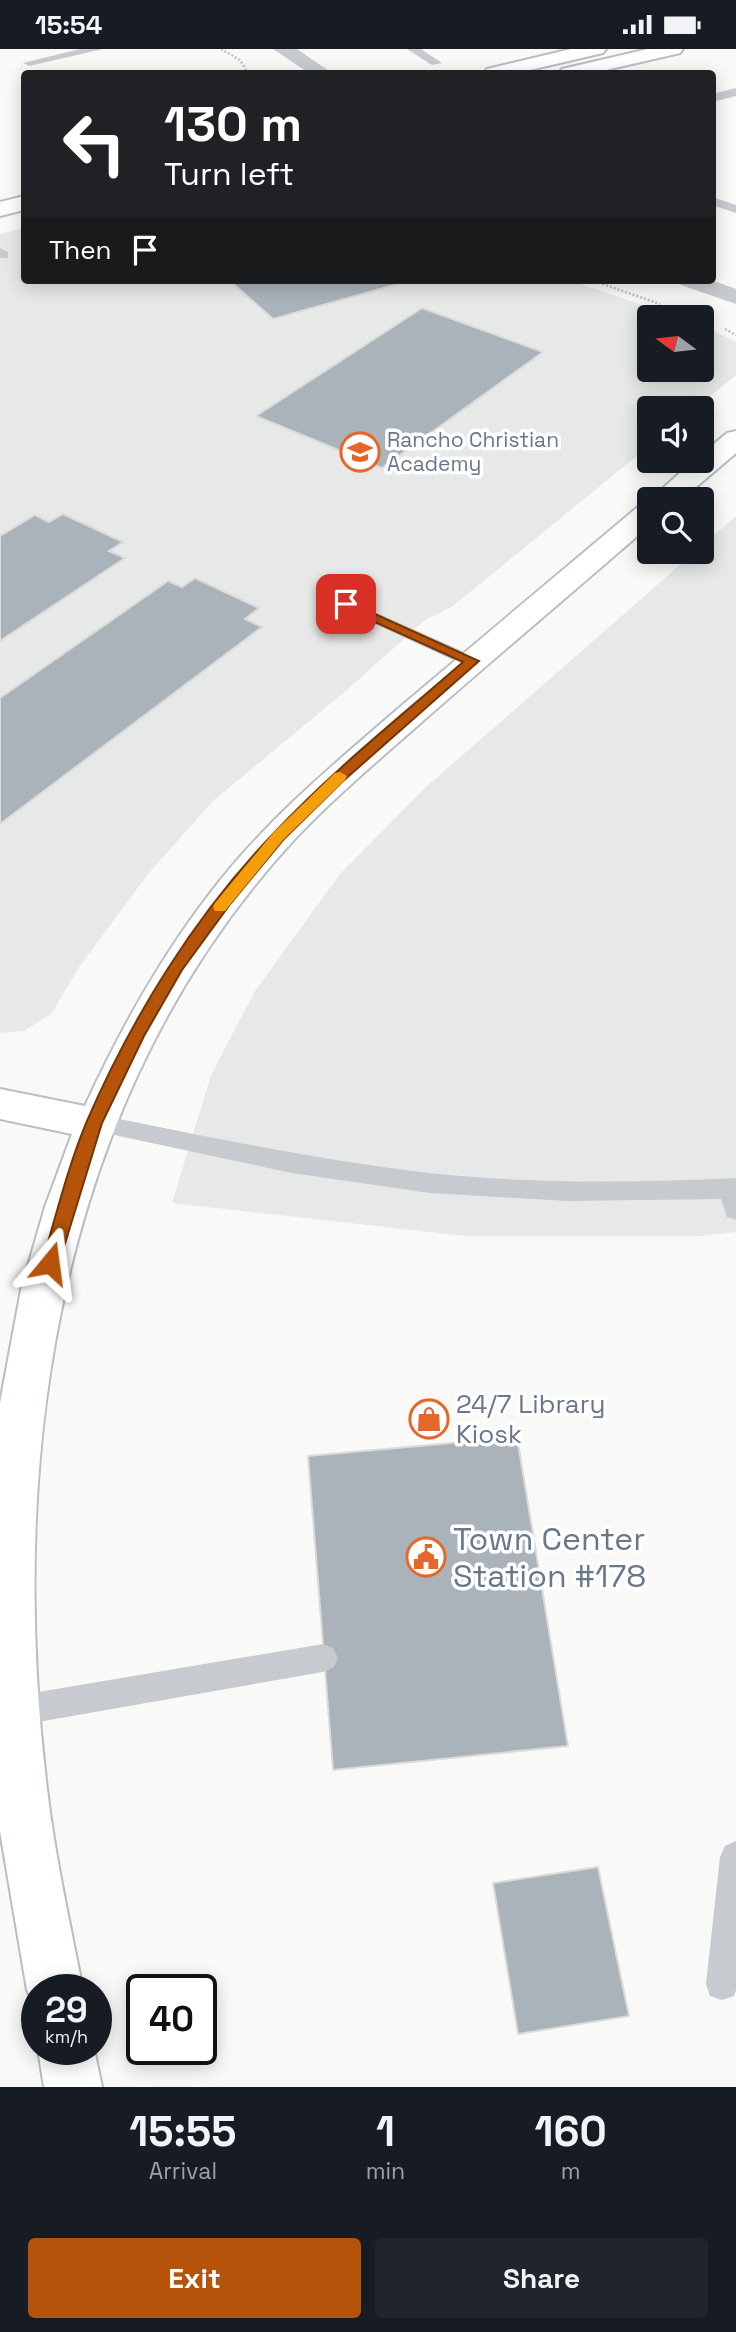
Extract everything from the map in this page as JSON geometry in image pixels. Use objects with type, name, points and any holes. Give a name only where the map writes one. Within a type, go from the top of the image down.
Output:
[{"type":"street","points":[[283,49],[317,70]]},
{"type":"street","points":[[507,70],[596,49]]},
{"type":"street","points":[[582,70],[673,49]]},
{"type":"street","points":[[0,188],[21,184]]},
{"type":"street","points":[[0,209],[21,204]]},
{"type":"street","points":[[700,284],[736,297]]},
{"type":"street","points":[[679,487],[736,439]]},
{"type":"street","points":[[52,1974],[30,1859],[18,1764],[10,1593],[16,1455],[32,1345],[50,1263],[94,1123],[137,1035],[177,966],[225,899],[278,837],[337,779],[637,522]]},
{"type":"street","points":[[0,1104],[94,1123]]},
{"type":"street","points":[[69,2065],[73,2087]]},
{"type":"lane","points":[[29,63],[97,49]]},
{"type":"lane","points":[[413,49],[436,63]]},
{"type":"lane","points":[[716,97],[736,92]]},
{"type":"lane","points":[[716,202],[736,209]]},
{"type":"lane","points":[[346,604],[472,661]]},
{"type":"lane","points":[[94,1123],[292,1163],[430,1183],[567,1191],[734,1195]]},
{"type":"lane","points":[[15,1711],[323,1658]]},
{"type":"lane","points":[[722,1984],[736,1857]]},
{"type":"path","points":[[221,49],[240,60],[246,70]]},
{"type":"path","points":[[603,284],[663,305]]},
{"type":"shaded area","points":[[21,229],[21,284],[580,284],[642,305],[637,305],[637,382],[714,382],[714,331],[736,342],[736,375],[711,396],[637,396],[637,456],[453,606],[425,620],[348,689],[213,801],[148,874],[79,967],[52,1013],[24,1031],[0,1033],[0,234]]},
{"type":"shaded area","points":[[736,516],[736,1232],[700,1236],[465,1236],[172,1203],[211,1075],[255,991],[340,874],[425,788],[681,564],[714,564],[714,535]]},
{"type":"building","points":[[234,284],[398,284],[273,319]]},
{"type":"building","points":[[422,308],[543,352],[382,468],[256,416]]},
{"type":"building","points":[[63,514],[123,542],[109,551],[125,558],[0,641],[0,536],[35,515],[49,522]]},
{"type":"building","points":[[195,578],[259,608],[245,619],[262,627],[0,824],[0,698],[168,581],[182,587]]},
{"type":"building","name":"Town Center Station #178","points":[[517,1437],[568,1746],[333,1770],[308,1456]]},
{"type":"building","points":[[598,1867],[629,2016],[518,2034],[493,1883]]},
{"type":"slow traffic","points":[[220,907],[278,837],[340,776]]},
{"type":"place","name":"Rancho Christian Academy","points":[[360,452]]},
{"type":"place","name":"24/7 Library Kiosk","points":[[429,1419]]},
{"type":"place","name":"Town Center Station #178","points":[[426,1557]]},
{"type":"route","points":[[50,1263],[94,1123],[137,1035],[177,966],[225,899],[278,837],[337,779],[472,661],[346,604]]}]
